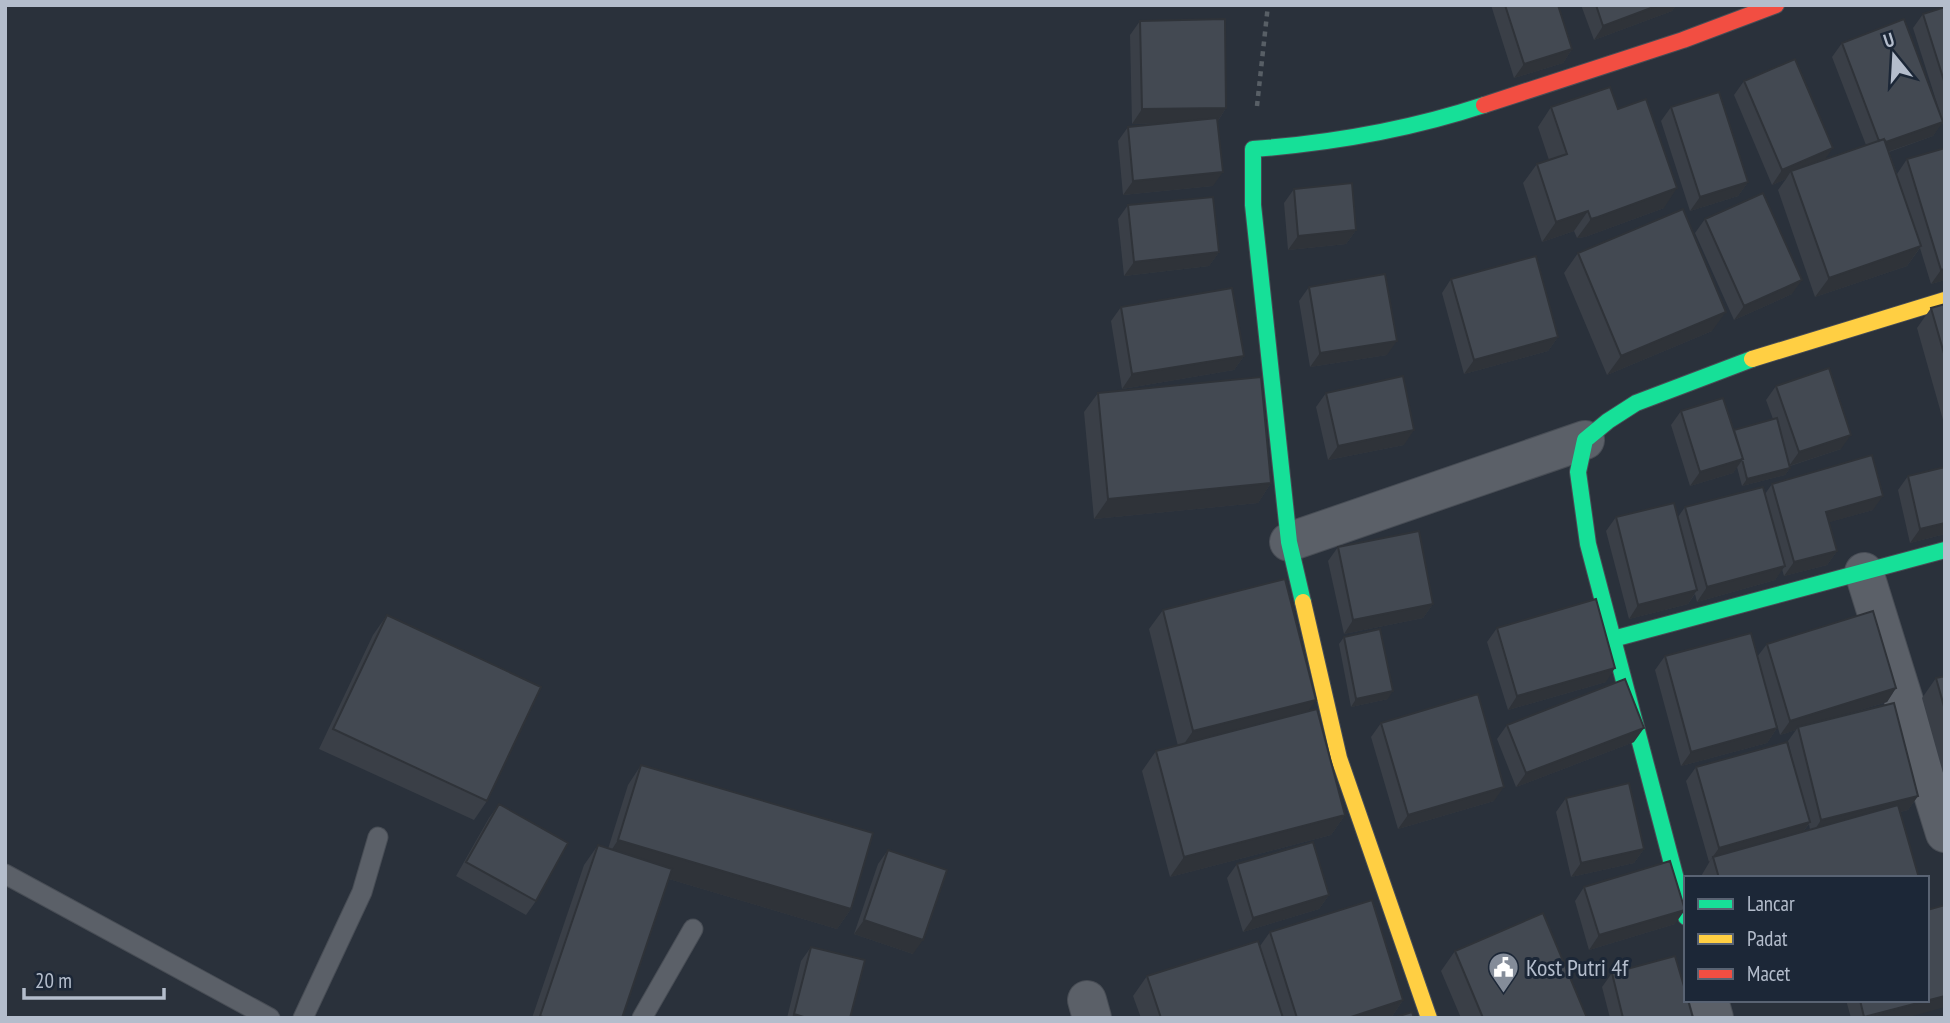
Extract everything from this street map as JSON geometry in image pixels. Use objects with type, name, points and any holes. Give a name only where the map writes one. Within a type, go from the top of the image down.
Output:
[{"type":"street","points":[[1429,1018],[1339,758],[1289,542],[1252,205],[1253,149],[1332,143],[1437,121],[1683,40],[1776,5]]},
{"type":"street","points":[[1289,542],[1585,440],[1617,415],[1669,390],[1783,347],[1945,300]]},
{"type":"street","points":[[1585,440],[1578,472],[1588,544],[1684,909]]},
{"type":"street","points":[[1613,639],[1945,550]]},
{"type":"street","points":[[1864,572],[1945,833]]},
{"type":"lane","points":[[303,1018],[362,892],[379,837]]},
{"type":"lane","points":[[5,874],[270,1018]]},
{"type":"lane","points":[[642,1018],[693,929]]},
{"type":"path","points":[[1253,149],[1268,5]]},
{"type":"building","points":[[1505,5],[1558,5],[1572,49],[1524,64]]},
{"type":"building","points":[[1596,5],[1659,5],[1603,26]]},
{"type":"building","points":[[1945,7],[1945,84],[1923,14]]},
{"type":"building","points":[[1225,19],[1226,108],[1142,109],[1140,21]]},
{"type":"building","points":[[1904,19],[1943,122],[1886,142],[1884,139],[1879,141],[1842,43]]},
{"type":"building","points":[[1795,59],[1833,148],[1782,170],[1744,81]]},
{"type":"building","points":[[1610,87],[1618,109],[1646,99],[1677,188],[1591,219],[1588,211],[1556,222],[1537,164],[1567,154],[1551,107]]},
{"type":"building","points":[[1719,92],[1748,182],[1700,197],[1671,107]]},
{"type":"building","points":[[1217,118],[1223,172],[1133,181],[1128,127]]},
{"type":"building","points":[[1884,139],[1921,246],[1829,278],[1791,171]]},
{"type":"building","points":[[1945,148],[1945,269],[1941,270],[1907,159]]},
{"type":"building","points":[[1352,183],[1356,230],[1298,236],[1294,189]]},
{"type":"building","points":[[1763,193],[1802,280],[1744,306],[1705,219]]},
{"type":"building","points":[[1213,197],[1219,252],[1134,262],[1128,205]]},
{"type":"building","points":[[1683,209],[1726,312],[1621,356],[1578,253]]},
{"type":"building","points":[[1536,256],[1558,337],[1474,360],[1451,279]]},
{"type":"building","points":[[1385,274],[1397,341],[1320,353],[1309,287]]},
{"type":"building","points":[[1232,288],[1244,356],[1132,374],[1121,307]]},
{"type":"building","points":[[1945,304],[1945,357],[1931,308]]},
{"type":"building","points":[[1829,368],[1851,435],[1799,452],[1776,386]]},
{"type":"building","points":[[1403,376],[1414,430],[1338,446],[1326,393]]},
{"type":"building","points":[[1261,377],[1271,483],[1108,499],[1098,393]]},
{"type":"building","points":[[1723,398],[1743,459],[1700,472],[1681,411]]},
{"type":"building","points":[[1777,418],[1790,468],[1747,479],[1734,430]]},
{"type":"building","points":[[1872,455],[1883,496],[1826,512],[1837,551],[1794,562],[1772,484]]},
{"type":"building","points":[[1945,467],[1945,523],[1920,529],[1908,476]]},
{"type":"building","points":[[1763,487],[1785,566],[1707,587],[1685,507]]},
{"type":"building","points":[[1674,503],[1697,590],[1638,605],[1616,517]]},
{"type":"building","points":[[1419,531],[1433,604],[1353,620],[1338,547]]},
{"type":"building","points":[[1285,579],[1316,700],[1193,731],[1163,610]]},
{"type":"building","points":[[1596,599],[1615,668],[1517,696],[1497,628]]},
{"type":"building","points":[[1873,611],[1896,688],[1790,721],[1767,644]]},
{"type":"building","points":[[387,615],[541,687],[487,801],[333,729]]},
{"type":"building","points":[[1380,629],[1393,691],[1356,699],[1344,637]]},
{"type":"building","points":[[1751,633],[1777,728],[1691,752],[1665,656]]},
{"type":"building","points":[[1945,676],[1945,710],[1936,678]]},
{"type":"building","points":[[1625,679],[1644,728],[1526,773],[1507,725]]},
{"type":"building","points":[[1478,694],[1504,787],[1408,815],[1381,723]]},
{"type":"building","points":[[1894,703],[1918,796],[1821,820],[1798,727]]},
{"type":"building","points":[[1317,709],[1345,815],[1184,857],[1156,751]]},
{"type":"building","points":[[1787,742],[1810,822],[1719,848],[1696,767]]},
{"type":"building","points":[[641,765],[873,833],[851,909],[618,840]]},
{"type":"building","points":[[1629,783],[1644,849],[1581,863],[1566,798]]},
{"type":"building","points":[[499,804],[568,843],[536,901],[466,862]]},
{"type":"building","points":[[1898,805],[1918,876],[1718,876],[1713,857]]},
{"type":"building","points":[[1313,842],[1329,895],[1253,918],[1237,864]]},
{"type":"building","points":[[598,845],[672,869],[622,1018],[546,1018],[540,1016]]},
{"type":"building","points":[[888,850],[947,870],[923,940],[864,920]]},
{"type":"building","points":[[1670,861],[1684,910],[1599,935],[1584,887]]},
{"type":"building","points":[[1372,900],[1403,1000],[1348,1018],[1297,1018],[1270,932]]},
{"type":"building","points":[[1945,905],[1945,996],[1929,1000],[1929,909]]},
{"type":"building","name":"Kost Putri 4f","points":[[1543,913],[1587,1018],[1483,1018],[1455,951]]},
{"type":"building","points":[[1258,941],[1283,1018],[1161,1018],[1147,976]]},
{"type":"building","points":[[811,947],[865,960],[850,1018],[807,1018],[794,1014]]},
{"type":"building","points":[[1675,956],[1684,986],[1684,1002],[1689,1002],[1693,1018],[1623,1018],[1612,973]]},
{"type":"building","points":[[1860,1002],[1922,1002],[1864,1017]]},
{"type":"building","points":[[1412,1012],[1414,1018],[1393,1018]]},
{"type":"traffic: fast","points":[[1303,602],[1289,542],[1253,205],[1253,149],[1370,134],[1427,122],[1484,105]]},
{"type":"traffic: fast","points":[[1684,909],[1588,544],[1578,472],[1585,440],[1608,421],[1636,403],[1752,359]]},
{"type":"traffic: fast","points":[[1613,639],[1945,550]]},
{"type":"traffic: slow","points":[[1752,359],[1945,300]]},
{"type":"traffic: slow","points":[[1303,602],[1339,758],[1429,1018]]},
{"type":"traffic: jam","points":[[1484,105],[1683,40],[1776,5]]},
{"type":"place","name":"Kost Putri 4f","points":[[1503,994]]}]
